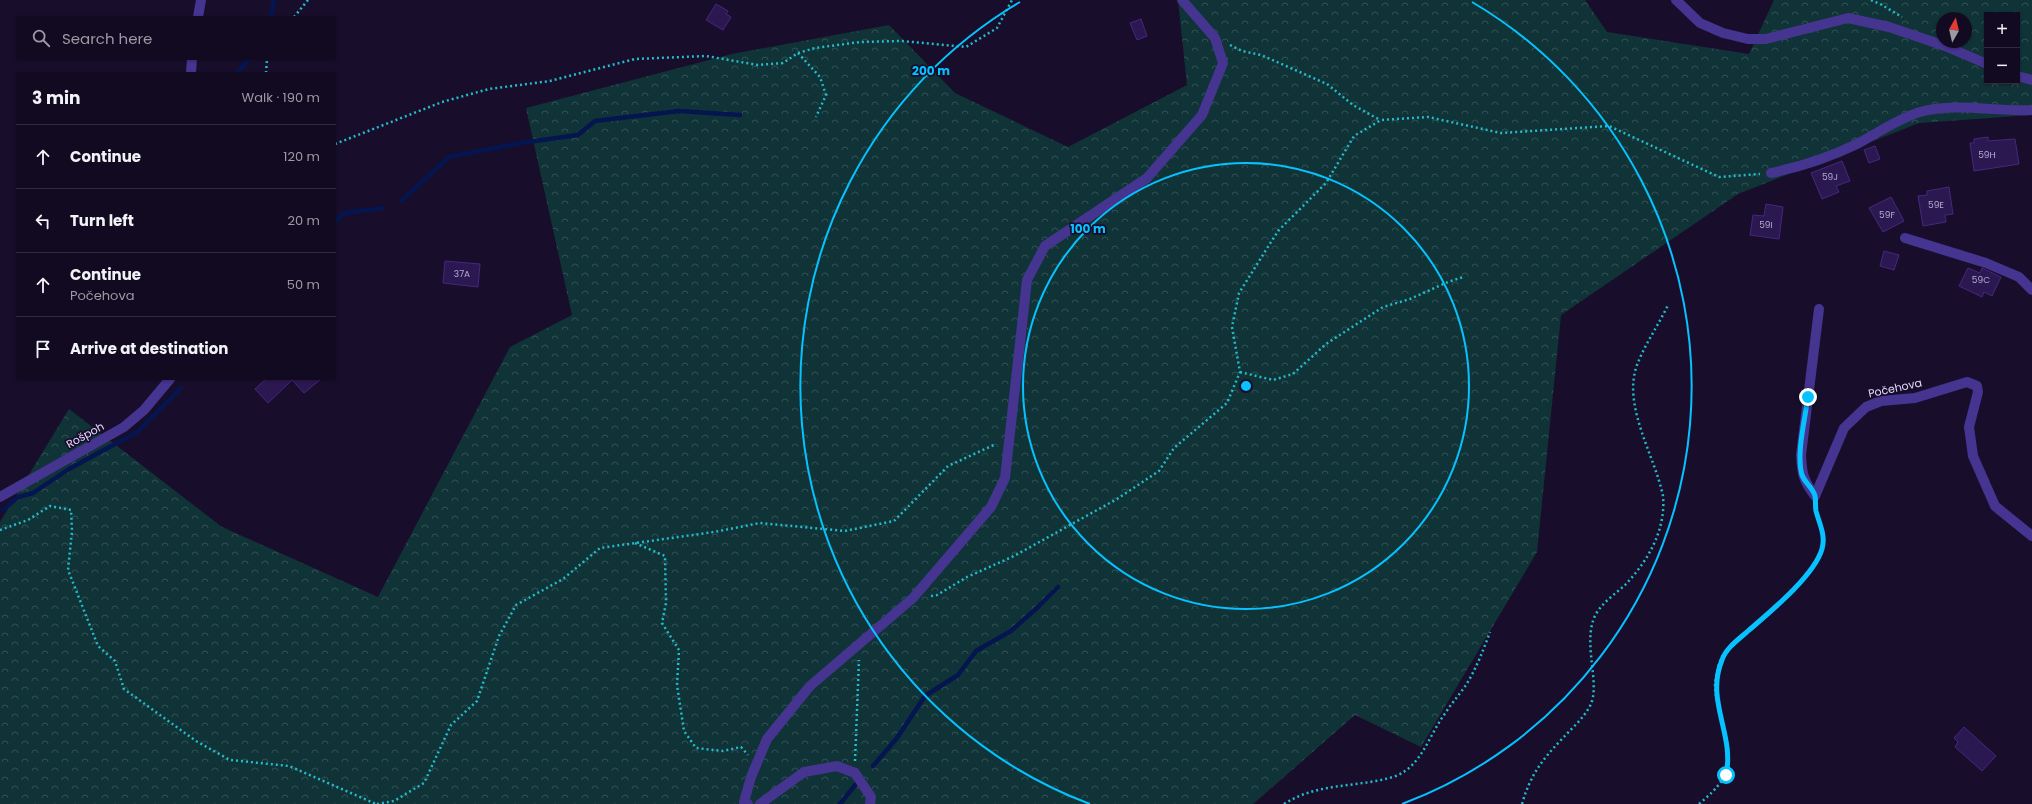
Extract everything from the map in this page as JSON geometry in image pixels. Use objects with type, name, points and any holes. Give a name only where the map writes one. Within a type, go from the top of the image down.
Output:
[{"type":"street","points":[[198,16],[201,0]]},
{"type":"street","points":[[745,803],[751,777],[767,740],[810,686],[913,598],[991,507],[1005,478],[1026,280],[1045,246],[1147,178],[1202,114],[1223,63],[1215,38],[1182,0]]},
{"type":"street","points":[[1676,0],[1700,23],[1723,33],[1748,39],[1766,39],[1848,18],[1889,26],[1945,46],[1984,63]]},
{"type":"street","points":[[191,72],[192,60]]},
{"type":"street","points":[[2020,77],[2032,80]]},
{"type":"street","points":[[1771,173],[1798,167],[1858,144],[1885,126],[1918,113],[1952,106],[2016,111],[2032,110]]},
{"type":"street","points":[[1905,238],[2019,277],[2032,290]]},
{"type":"street","points":[[1815,496],[1806,485],[1802,474],[1801,454],[1819,309]]},
{"type":"street","name":"Rošpoh","points":[[0,497],[124,427],[144,410],[169,380]]},
{"type":"street","name":"Počehova","points":[[1815,496],[1837,440],[1844,428],[1866,407],[1881,402],[1915,398],[1967,382],[1977,386],[1978,392],[1969,427],[1973,456],[1995,506],[2032,536]]},
{"type":"street","points":[[760,804],[804,772],[837,766],[855,773],[871,797],[870,804]]},
{"type":"path","points":[[295,16],[308,0]]},
{"type":"path","points":[[336,144],[442,102],[489,89],[550,81],[636,59],[706,56],[758,65],[783,63],[798,54],[815,48],[860,42],[902,41],[966,47],[997,28],[1012,0]]},
{"type":"path","points":[[1215,38],[1242,51],[1261,56],[1327,84],[1353,105],[1381,120]]},
{"type":"path","points":[[798,54],[820,77],[826,95],[816,117]]},
{"type":"path","points":[[266,72],[267,60]]},
{"type":"path","points":[[913,598],[937,595],[967,577],[1014,556],[1116,499],[1159,471],[1174,448],[1227,403],[1240,372],[1232,327],[1239,294],[1278,231],[1326,184],[1354,136],[1381,120],[1428,117],[1501,132],[1609,126],[1720,177],[1771,173]]},
{"type":"path","points":[[1240,372],[1273,380],[1293,374],[1326,344],[1383,307],[1410,299],[1427,290],[1463,277]]},
{"type":"path","points":[[1522,804],[1532,775],[1539,764],[1575,726],[1591,705],[1593,691],[1590,641],[1594,619],[1602,607],[1637,571],[1647,557],[1660,531],[1664,505],[1663,496],[1640,425],[1632,392],[1637,366],[1668,306]]},
{"type":"path","points":[[0,530],[28,520],[50,506],[71,510],[72,531],[68,570],[98,646],[115,661],[124,689],[196,741],[230,760],[289,766],[376,804],[394,802],[424,783],[450,725],[477,701],[499,636],[516,605],[563,579],[600,548],[714,532],[760,523],[845,531],[894,521],[948,466],[1009,438]]},
{"type":"path","points":[[1699,804],[1720,785],[1726,775],[1729,763],[1727,744],[1718,707],[1715,684],[1722,658],[1732,645],[1783,599],[1816,563],[1824,540],[1816,510],[1815,496]]},
{"type":"path","points":[[635,542],[665,556],[666,603],[662,623],[679,650],[677,685],[684,730],[696,748],[723,750],[741,747],[751,758],[751,777]]},
{"type":"path","points":[[1284,804],[1321,788],[1381,780],[1407,770],[1424,750],[1443,715],[1466,685],[1475,669],[1490,632]]},
{"type":"path","points":[[855,773],[860,644]]},
{"type":"green space","points":[[1178,0],[1585,0],[1607,32],[1749,54],[1774,0],[2032,0],[2032,115],[1919,123],[1738,194],[1561,315],[1537,552],[1421,747],[1355,715],[1253,804],[0,804],[0,522],[69,409],[222,527],[378,597],[510,347],[572,315],[526,108],[732,54],[889,25],[955,93],[1068,147],[1187,85]]},
{"type":"building","points":[[716,4],[728,11],[726,14],[731,17],[723,30],[706,20]]},
{"type":"building","points":[[1141,19],[1147,36],[1137,40],[1130,23]]},
{"type":"building","points":[[1988,137],[1988,141],[2015,139],[2019,164],[1974,171],[1970,143],[1974,143],[1974,139]]},
{"type":"building","points":[[1875,146],[1880,159],[1869,163],[1864,150]]},
{"type":"building","points":[[1842,161],[1850,181],[1836,186],[1839,192],[1822,199],[1811,173]]},
{"type":"building","points":[[1949,187],[1953,214],[1945,215],[1946,222],[1923,226],[1918,196],[1927,195],[1927,191]]},
{"type":"building","points":[[1891,197],[1904,221],[1883,232],[1869,208]]},
{"type":"building","points":[[1766,204],[1783,207],[1779,239],[1750,235],[1753,215],[1764,216]]},
{"type":"building","points":[[1884,251],[1899,255],[1894,270],[1880,266]]},
{"type":"building","points":[[445,261],[480,264],[478,287],[443,283]]},
{"type":"building","points":[[1968,268],[1980,273],[1982,268],[2001,277],[1992,296],[1984,292],[1982,297],[1959,286]]},
{"type":"building","points":[[265,380],[292,380],[268,403],[255,389]]},
{"type":"building","points":[[292,380],[320,380],[304,393]]},
{"type":"building","points":[[1964,727],[1996,756],[1982,771],[1955,747],[1958,742],[1954,738]]},
{"type":"waterway","points":[[271,16],[274,0]]},
{"type":"waterway","points":[[238,72],[248,60]]},
{"type":"waterway","points":[[402,200],[449,157],[521,143],[578,135],[595,121],[679,111],[740,115]]},
{"type":"waterway","points":[[336,220],[345,213],[383,208]]},
{"type":"waterway","points":[[3,510],[18,497],[33,493],[69,469],[137,432],[181,388]]},
{"type":"waterway","points":[[873,766],[897,738],[925,696],[958,675],[976,651],[1011,631],[1058,587]]},
{"type":"waterway","points":[[840,804],[856,784]]},
{"type":"route","points":[[1726,775],[1729,763],[1728,752],[1715,684],[1722,658],[1732,645],[1764,617],[1801,581],[1816,563],[1824,540],[1823,530],[1816,510],[1815,496],[1806,485],[1802,474],[1801,454],[1808,397]]}]
